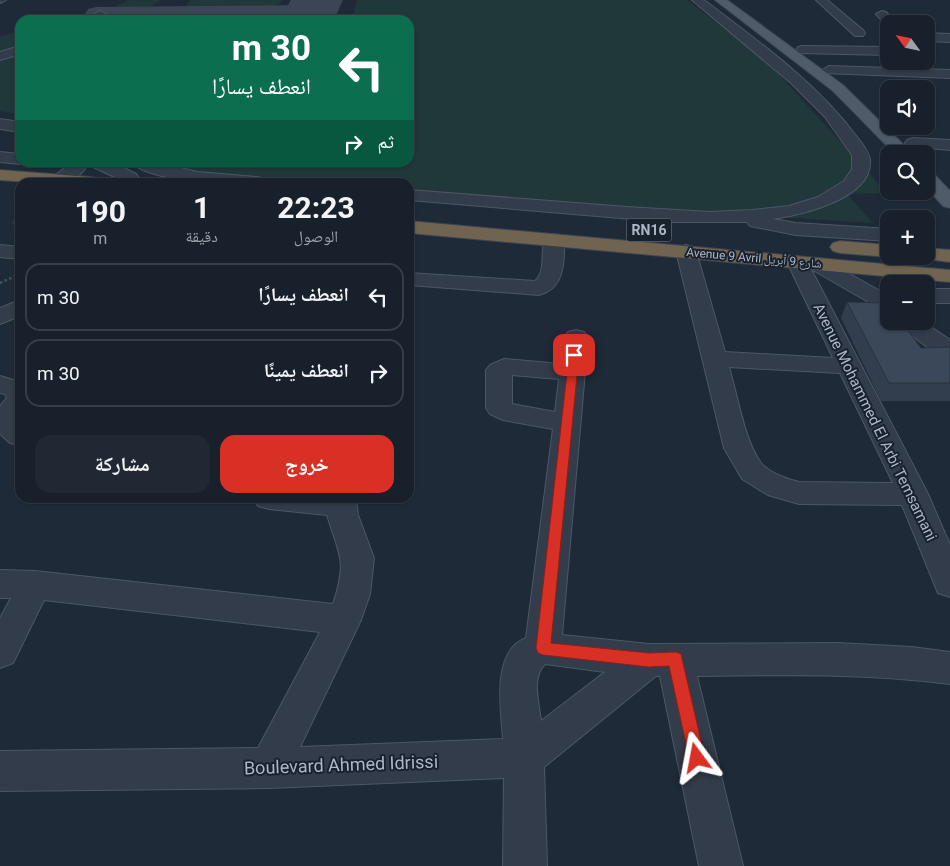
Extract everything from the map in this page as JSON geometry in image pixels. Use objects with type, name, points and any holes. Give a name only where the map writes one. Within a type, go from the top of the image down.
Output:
[{"type":"highway","points":[[0,175],[44,178]]},
{"type":"highway","points":[[0,192],[15,194]]},
{"type":"highway","name":"Avenue 9 Avril شارع 9 أبريل","points":[[414,210],[712,236]]},
{"type":"highway","name":"Avenue 9 Avril شارع 9 أبريل","points":[[414,227],[950,276]]},
{"type":"highway","name":"Avenue 9 Avril شارع 9 أبريل","points":[[752,239],[880,250]]},
{"type":"highway","points":[[935,255],[950,256]]},
{"type":"main road","points":[[720,0],[838,88],[908,145]]},
{"type":"main road","points":[[731,0],[829,70],[880,113]]},
{"type":"main road","points":[[902,135],[911,145]]},
{"type":"main road","points":[[935,167],[950,180]]},
{"type":"main road","points":[[935,186],[950,202]]},
{"type":"street","points":[[414,195],[705,218],[742,217],[784,212],[819,203],[845,190],[858,174],[861,159],[858,150],[843,128],[804,86],[697,0]]},
{"type":"street","points":[[821,0],[859,33]]},
{"type":"street","points":[[938,25],[950,36]]},
{"type":"street","points":[[935,37],[950,36]]},
{"type":"street","points":[[802,50],[880,50]]},
{"type":"street","points":[[0,56],[15,52]]},
{"type":"street","points":[[829,70],[950,74]]},
{"type":"street","points":[[0,111],[15,113]]},
{"type":"street","points":[[0,124],[15,126]]},
{"type":"street","points":[[0,134],[15,136]]},
{"type":"street","points":[[0,145],[15,146]]},
{"type":"street","points":[[935,148],[950,145]]},
{"type":"street","points":[[0,157],[15,158]]},
{"type":"street","points":[[60,178],[77,167]]},
{"type":"street","points":[[107,167],[130,178]]},
{"type":"street","points":[[152,167],[167,173],[208,178]]},
{"type":"street","points":[[742,217],[782,228],[880,235]]},
{"type":"street","points":[[414,279],[539,288],[545,286],[549,281],[554,240]]},
{"type":"street","points":[[0,251],[15,252]]},
{"type":"street","points":[[686,251],[738,448],[752,472],[778,487],[799,493],[913,494]]},
{"type":"street","points":[[808,263],[880,297]]},
{"type":"street","name":"Avenue Mohammed El Arbi Temsamani","points":[[808,263],[850,366],[913,494],[950,583]]},
{"type":"street","points":[[935,296],[950,296]]},
{"type":"street","points":[[0,317],[15,310]]},
{"type":"street","points":[[919,330],[938,344],[950,348]]},
{"type":"street","points":[[543,648],[576,338]]},
{"type":"street","points":[[715,359],[850,366]]},
{"type":"street","points":[[567,423],[503,411],[499,408],[499,370],[504,366],[572,372]]},
{"type":"street","points":[[15,407],[0,419],[15,432]]},
{"type":"street","points":[[269,768],[344,620],[355,589],[358,564],[354,542],[340,503]]},
{"type":"street","points":[[0,584],[35,585],[344,620]]},
{"type":"street","points":[[0,652],[35,585]]},
{"type":"street","points":[[525,866],[524,758],[518,678],[524,661],[534,651],[543,648],[662,659],[830,659],[895,662],[950,668]]},
{"type":"street","points":[[524,758],[662,659]]},
{"type":"street","points":[[662,659],[721,866]]},
{"type":"street","name":"Boulevard Ahmed Idrissi","points":[[0,771],[269,768],[524,758]]},
{"type":"path","points":[[0,282],[15,276]]},
{"type":"green space","points":[[125,0],[160,0],[156,4],[141,9],[129,10],[119,8],[118,5],[128,1]]},
{"type":"green space","points":[[191,0],[283,0],[278,5],[265,7],[188,8],[186,6]]},
{"type":"green space","points":[[357,0],[687,0],[766,60],[880,185],[880,193],[847,194],[873,223],[414,194],[414,178],[170,178],[147,167],[414,167],[414,15],[353,15]]},
{"type":"green space","points":[[15,32],[15,113],[0,111],[0,37]]},
{"type":"building","points":[[847,302],[880,303],[880,330],[908,330],[921,348],[950,347],[950,383],[889,383]]},
{"type":"taxiway","points":[[96,14],[312,12]]},
{"type":"runway","points":[[310,15],[317,0]]},
{"type":"route","points":[[574,355],[543,648],[649,660],[676,659],[697,758]]}]
